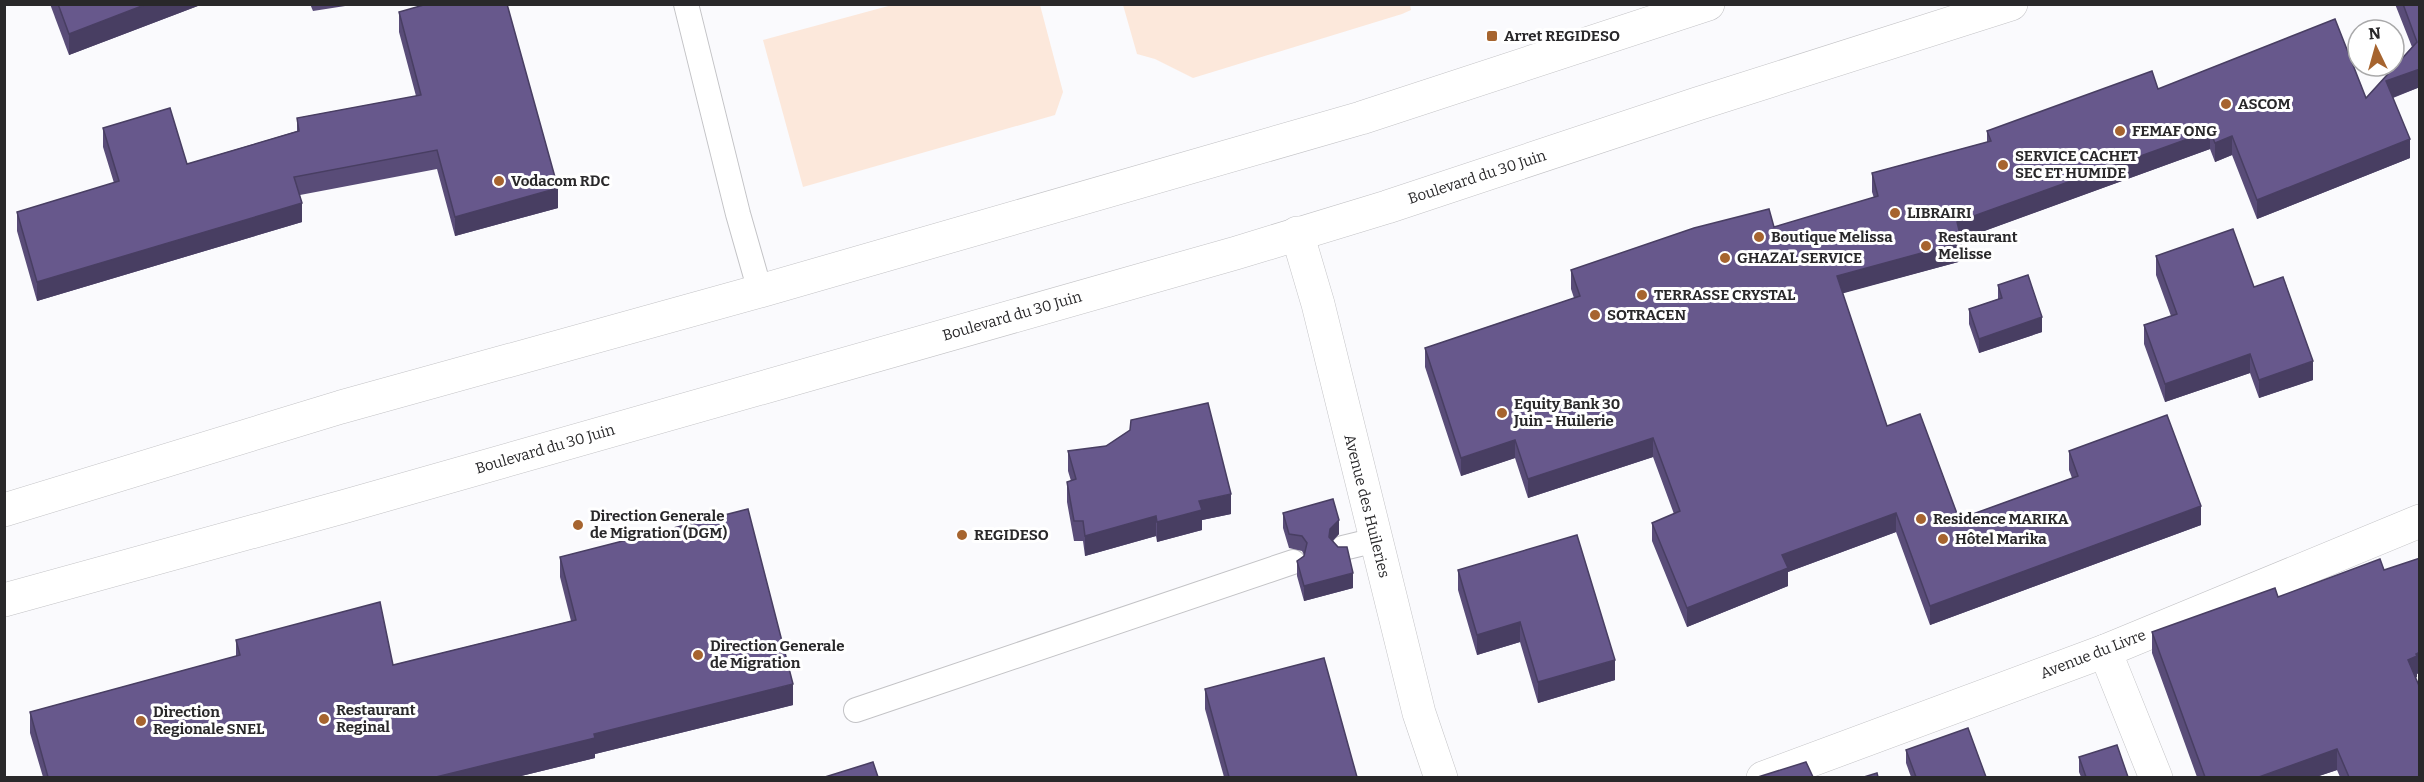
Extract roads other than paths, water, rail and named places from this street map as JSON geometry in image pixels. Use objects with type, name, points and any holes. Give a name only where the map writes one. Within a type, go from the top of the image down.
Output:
[{"type":"main road","points":[[4,510],[341,406],[760,291],[1361,118],[1708,4]]},
{"type":"main road","name":"Boulevard du 30 Juin","points":[[4,600],[369,500],[1236,253],[1387,207],[1697,104],[2011,4]]},
{"type":"main road","name":"Avenue des Huileries","points":[[1297,233],[1318,304],[1419,713],[1441,777]]},
{"type":"main road","name":"Avenue du Livre","points":[[1763,777],[2105,651],[2420,521]]},
{"type":"main road","points":[[2105,651],[2156,777]]},
{"type":"lane","points":[[687,4],[738,214],[760,291]]},
{"type":"lane","points":[[1343,548],[1376,540]]},
{"type":"lane","points":[[856,710],[1293,562]]},
{"type":"place","name":"Arret REGIDESO","points":[[1492,36]]},
{"type":"place","name":"ASCOM","points":[[2226,104]]},
{"type":"place","name":"FEMAF ONG","points":[[2120,131]]},
{"type":"place","name":"SERVICE CACHET SEC ET HUMIDE","points":[[2003,165]]},
{"type":"place","name":"Vodacom RDC","points":[[499,181]]},
{"type":"place","name":"LIBRAIRI","points":[[1895,213]]},
{"type":"place","name":"Boutique Melissa","points":[[1759,237]]},
{"type":"place","name":"Restaurant Melisse","points":[[1926,246]]},
{"type":"place","name":"GHAZAL SERVICE","points":[[1725,258]]},
{"type":"place","name":"TERRASSE CRYSTAL","points":[[1642,295]]},
{"type":"place","name":"SOTRACEN","points":[[1595,315]]},
{"type":"place","name":"Equity Bank 30 Juin - Huilerie","points":[[1502,413]]},
{"type":"place","name":"Residence MARIKA","points":[[1921,519]]},
{"type":"place","name":"Direction Generale de Migration (DGM)","points":[[578,525]]},
{"type":"place","name":"REGIDESO","points":[[962,535]]},
{"type":"place","name":"Hôtel Marika","points":[[1943,539]]},
{"type":"place","name":"Direction Generale de Migration","points":[[698,655]]},
{"type":"place","name":"Restaurant Reginal","points":[[324,719]]},
{"type":"place","name":"Direction Regionale SNEL","points":[[141,721]]}]
